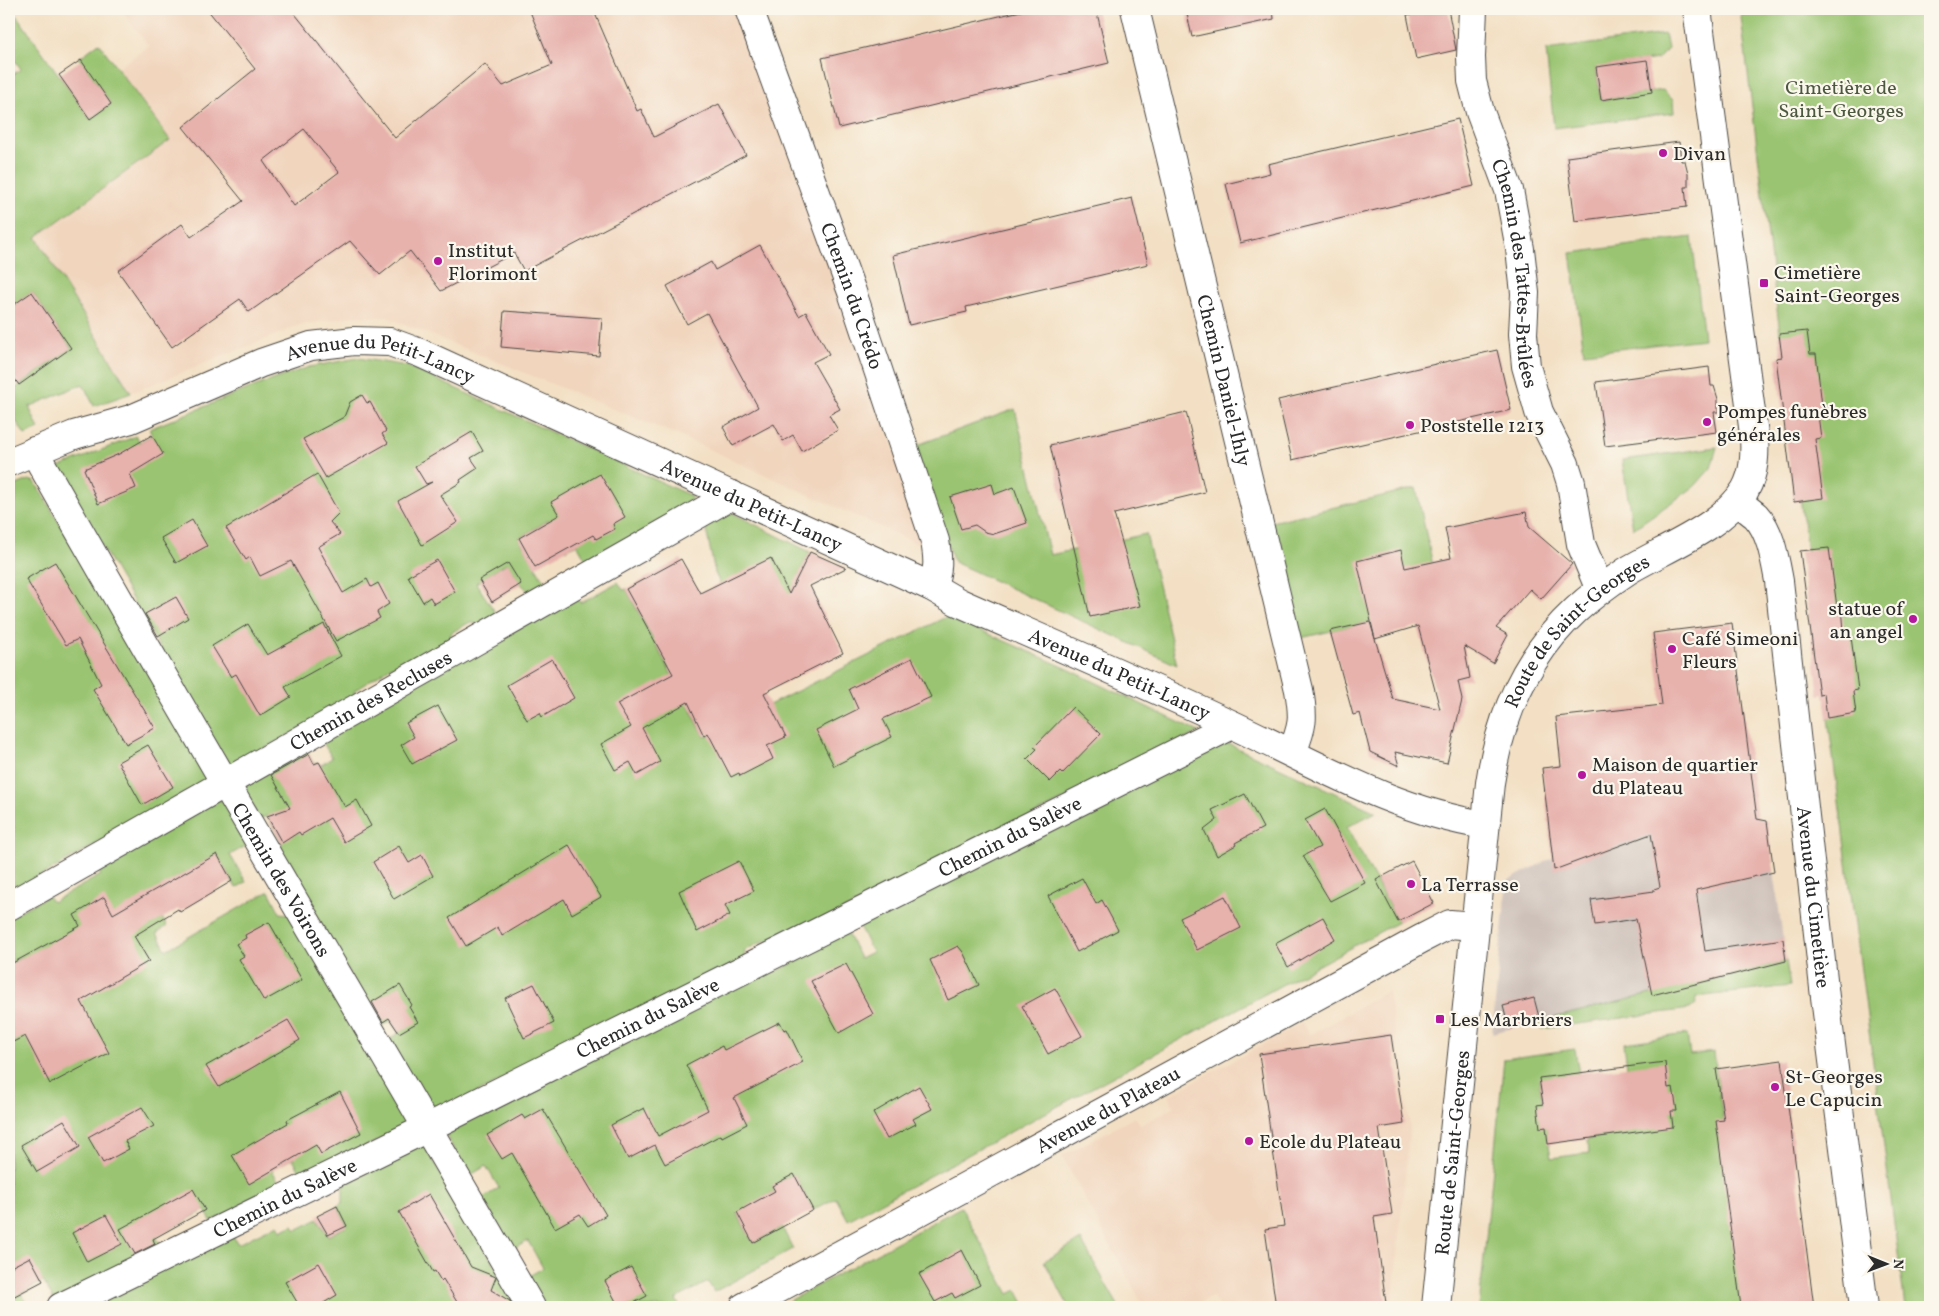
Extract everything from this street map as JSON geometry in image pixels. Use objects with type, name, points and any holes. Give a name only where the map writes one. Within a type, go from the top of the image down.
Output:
[{"type":"street","name":"Chemin du Crédo","points":[[749,9],[852,292],[935,541],[939,559],[938,574],[932,587]]},
{"type":"street","name":"Chemin Daniel-Ihly","points":[[1135,9],[1299,690],[1303,713],[1302,726],[1292,753]]},
{"type":"street","name":"Chemin des Tattes-Brûlées","points":[[1473,9],[1470,57],[1472,81],[1480,112],[1509,190],[1520,249],[1525,293],[1523,334],[1526,366],[1538,412],[1565,464],[1571,482],[1581,544],[1600,590]]},
{"type":"street","name":"Route de Saint-Georges","points":[[1436,1307],[1485,825],[1494,754],[1512,696],[1541,648],[1576,610],[1600,590],[1628,571],[1724,514],[1737,501],[1745,489],[1752,471],[1754,434],[1697,9]]},
{"type":"street","name":"Avenue du Petit-Lancy","points":[[9,462],[74,435],[131,419],[261,363],[311,346],[354,341],[390,342],[420,353],[732,495],[932,587],[958,602],[1232,725],[1356,786],[1441,816],[1485,825]]},
{"type":"street","name":"Chemin des Voirons","points":[[34,451],[224,784],[428,1128],[531,1307]]},
{"type":"street","name":"Chemin des Recluses","points":[[9,906],[732,495]]},
{"type":"street","name":"Avenue du Cimetière","points":[[1737,501],[1757,518],[1774,556],[1779,581],[1826,1007],[1864,1307]]},
{"type":"street","name":"Chemin du Salève","points":[[61,1307],[428,1128],[1232,725]]},
{"type":"street","name":"Avenue du Plateau","points":[[744,1307],[1421,939],[1450,924],[1474,926]]},
{"type":"shaded area","name":"Institut Florimont","points":[[120,9],[737,9],[925,538],[920,545],[680,436],[387,317],[353,316],[300,325],[131,393],[36,237],[170,140],[118,68],[149,46]]},
{"type":"shaded area","points":[[1732,811],[1767,821],[1786,961],[1492,1033],[1507,881],[1564,852]]},
{"type":"shaded area","name":"Ecole du Plateau","points":[[1388,991],[1410,1126],[1392,1307],[1219,1307],[1213,1297],[1190,1307],[1144,1307],[1062,1156],[1135,1117],[1141,1125],[1174,1107],[1168,1096],[1302,1023],[1310,1035]]},
{"type":"green space","points":[[9,9],[12,9],[90,119],[111,104],[79,58],[99,43],[170,140],[36,237],[131,393],[94,406],[83,384],[29,407],[39,429],[25,435],[9,410],[9,393],[71,348],[32,292],[9,308],[9,77],[21,69],[9,52]]},
{"type":"green space","name":"Cimetière de Saint-Georges","points":[[1740,9],[1930,9],[1930,1307],[1905,1307],[1817,634]]},
{"type":"green space","points":[[1665,34],[1668,49],[1658,59],[1596,68],[1601,100],[1663,90],[1673,100],[1674,113],[1554,128],[1546,50]]},
{"type":"green space","points":[[1692,237],[1704,339],[1584,353],[1571,253]]},
{"type":"green space","points":[[358,358],[407,366],[691,496],[690,507],[589,565],[577,544],[566,550],[549,520],[519,538],[548,588],[534,597],[521,584],[507,563],[476,583],[497,615],[481,625],[470,622],[451,633],[450,642],[403,668],[392,666],[354,691],[357,697],[235,765],[225,761],[57,468],[136,436],[140,442],[152,435],[149,429],[253,387],[309,367]]},
{"type":"green space","points":[[1015,409],[1050,555],[1146,534],[1177,665],[954,562],[912,447]]},
{"type":"green space","points":[[1717,447],[1711,468],[1694,487],[1633,529],[1622,460]]},
{"type":"green space","points":[[29,480],[35,482],[207,774],[205,782],[9,894],[9,488]]},
{"type":"green space","points":[[1416,488],[1442,606],[1296,639],[1267,523]]},
{"type":"green space","points":[[730,512],[810,552],[799,575],[805,588],[737,620],[715,573],[705,524]]},
{"type":"green space","points":[[618,582],[623,590],[626,589],[705,737],[948,616],[1066,668],[1199,732],[770,947],[766,940],[745,950],[744,960],[436,1113],[429,1111],[388,1040],[399,1033],[391,1021],[380,1027],[279,851],[282,843],[267,816],[259,819],[243,790],[244,780],[304,746],[314,764],[318,762],[321,765],[332,758],[320,737],[575,594],[580,603]]},
{"type":"green space","points":[[1222,741],[1376,812],[1347,827],[1398,922],[848,1220],[836,1198],[813,1210],[794,1174],[772,1186],[775,1191],[737,1213],[753,1243],[782,1227],[793,1249],[714,1292],[708,1282],[676,1299],[680,1307],[544,1307],[527,1277],[543,1268],[528,1241],[511,1250],[483,1198],[499,1188],[486,1166],[469,1176],[447,1137],[448,1127],[769,966],[773,973],[811,954],[809,947],[838,931],[848,935],[860,958],[872,952],[857,922]]},
{"type":"green space","points":[[213,798],[223,801],[249,844],[230,855],[246,882],[236,888],[217,854],[148,895],[167,926],[157,933],[166,950],[269,891],[280,913],[289,914],[408,1118],[405,1127],[303,1178],[293,1158],[272,1170],[282,1187],[211,1221],[205,1210],[156,1237],[162,1248],[55,1302],[43,1281],[21,1293],[28,1307],[9,1307],[9,1006],[15,1017],[23,957],[10,963],[9,961],[9,917],[48,896],[52,902],[101,875],[95,865]]},
{"type":"green space","points":[[1786,961],[1790,986],[1696,997],[1696,1004],[1690,1009],[1541,1029],[1540,1021]]},
{"type":"green space","points":[[1687,1034],[1690,1055],[1714,1052],[1748,1307],[1479,1307],[1504,1059],[1575,1049],[1579,1074],[1539,1079],[1551,1158],[1589,1153],[1588,1139],[1610,1135],[1627,1067],[1624,1043]]},
{"type":"green space","points":[[414,1143],[424,1145],[519,1307],[84,1307],[231,1233],[238,1244],[278,1224],[281,1231],[293,1225],[296,1230],[318,1219],[328,1236],[347,1226],[337,1206],[343,1202],[343,1180]]},
{"type":"green space","points":[[961,1207],[1009,1294],[1017,1290],[1026,1307],[778,1307]]},
{"type":"green space","points":[[1081,1240],[1119,1307],[1069,1307],[1044,1261]]},
{"type":"building","points":[[207,9],[291,9],[395,138],[485,64],[503,86],[552,65],[529,9],[593,9],[637,111],[641,109],[654,137],[719,104],[746,155],[524,271],[514,253],[441,291],[410,251],[380,275],[350,241],[249,312],[240,299],[172,347],[118,271],[182,224],[191,237],[243,201],[183,127],[255,69]],"holes":[[[304,129],[339,172],[294,206],[263,161]]]},
{"type":"building","points":[[1029,9],[1096,9],[1109,63],[839,128],[822,58]]},
{"type":"building","points":[[1186,9],[1273,9],[1274,19],[1192,37]]},
{"type":"building","points":[[1448,9],[1456,50],[1416,59],[1407,15]]},
{"type":"building","points":[[81,60],[111,104],[90,119],[59,75]]},
{"type":"building","points":[[1647,60],[1652,92],[1601,100],[1596,67]]},
{"type":"building","points":[[1458,119],[1474,186],[1240,243],[1226,184],[1270,173],[1268,164]]},
{"type":"building","points":[[1679,142],[1681,161],[1685,161],[1688,173],[1688,187],[1685,187],[1687,207],[1575,221],[1567,157]]},
{"type":"building","points":[[1132,198],[1148,264],[966,307],[967,312],[909,325],[893,255]]},
{"type":"building","points":[[760,245],[799,316],[806,312],[829,354],[813,362],[840,409],[829,415],[838,430],[802,451],[793,435],[783,441],[774,424],[733,446],[723,427],[758,407],[707,313],[687,324],[667,286],[711,262],[715,270]]},
{"type":"building","points":[[32,292],[71,348],[19,385],[9,371],[9,308]]},
{"type":"building","points":[[504,311],[602,318],[599,356],[501,347]]},
{"type":"building","points":[[1807,331],[1810,354],[1816,354],[1823,414],[1818,415],[1821,438],[1815,439],[1823,498],[1794,502],[1776,358],[1782,357],[1779,334]]},
{"type":"building","points":[[1497,350],[1511,410],[1292,460],[1278,400]]},
{"type":"building","points":[[1709,367],[1711,386],[1714,386],[1718,399],[1718,412],[1714,412],[1717,432],[1605,446],[1596,382]]},
{"type":"building","points":[[362,395],[367,403],[370,402],[386,431],[382,434],[388,443],[326,478],[303,439],[344,417],[350,402]]},
{"type":"building","points":[[1186,412],[1205,492],[1114,514],[1140,606],[1090,617],[1050,445]]},
{"type":"building","points":[[472,432],[483,451],[471,458],[478,468],[460,480],[461,482],[440,495],[458,522],[422,545],[398,501],[432,482],[426,484],[415,466]]},
{"type":"building","points":[[152,435],[163,454],[130,474],[136,488],[98,504],[84,469],[119,454]]},
{"type":"building","points":[[317,474],[339,513],[330,522],[340,534],[318,547],[343,593],[367,579],[371,587],[378,583],[389,604],[377,612],[380,618],[336,641],[291,561],[260,576],[250,557],[246,560],[226,528]]},
{"type":"building","points":[[600,474],[625,517],[613,524],[615,529],[596,539],[593,535],[535,567],[519,538],[559,515],[551,502]]},
{"type":"building","points":[[992,484],[995,494],[1014,487],[1027,523],[994,534],[985,532],[975,525],[961,529],[950,497]]},
{"type":"building","points":[[1526,512],[1529,527],[1572,564],[1541,599],[1530,589],[1496,628],[1508,635],[1493,663],[1464,646],[1470,678],[1458,681],[1462,700],[1447,763],[1395,752],[1399,766],[1370,752],[1360,713],[1353,715],[1330,631],[1370,622],[1375,638],[1357,561],[1401,550],[1405,568],[1451,558],[1445,528]],"holes":[[[1418,626],[1440,709],[1393,699],[1375,639]]]},
{"type":"building","points":[[192,520],[207,546],[176,563],[161,538]]},
{"type":"building","points":[[1829,548],[1837,607],[1842,607],[1844,631],[1850,629],[1858,690],[1853,691],[1856,713],[1827,718],[1824,694],[1819,695],[1800,551]]},
{"type":"building","points":[[810,552],[846,568],[810,586],[843,653],[764,693],[786,737],[767,746],[773,759],[740,776],[739,773],[731,777],[708,733],[704,736],[688,702],[642,728],[660,762],[637,775],[630,762],[615,770],[601,744],[631,727],[617,704],[673,674],[626,589],[681,559],[700,593],[771,558],[789,594]]},
{"type":"building","points":[[437,560],[455,592],[434,604],[430,597],[423,602],[408,576]]},
{"type":"building","points":[[55,562],[155,728],[126,744],[93,689],[101,684],[78,639],[66,645],[26,579]]},
{"type":"building","points":[[508,563],[521,584],[492,602],[479,580]]},
{"type":"building","points":[[176,597],[188,618],[158,636],[145,614]]},
{"type":"building","points":[[1732,623],[1757,819],[1767,821],[1774,872],[1696,890],[1705,951],[1783,939],[1786,961],[1652,995],[1636,919],[1595,925],[1591,900],[1654,891],[1654,889],[1660,887],[1651,834],[1554,870],[1542,768],[1561,766],[1556,717],[1662,705],[1653,633]]},
{"type":"building","points":[[248,624],[267,655],[324,624],[341,656],[285,687],[291,697],[260,716],[236,674],[231,677],[212,646]]},
{"type":"building","points":[[912,658],[931,697],[883,719],[892,737],[834,766],[816,730],[858,709],[849,689]]},
{"type":"building","points":[[552,659],[574,698],[542,717],[540,713],[527,720],[507,685]]},
{"type":"building","points":[[438,706],[457,740],[412,764],[401,745],[414,737],[406,723]]},
{"type":"building","points":[[1073,707],[1101,734],[1062,774],[1060,772],[1050,782],[1027,759],[1037,749],[1034,747]]},
{"type":"building","points":[[148,745],[173,787],[142,805],[118,762]]},
{"type":"building","points":[[309,754],[314,764],[319,762],[345,807],[357,800],[371,826],[344,842],[330,818],[301,835],[299,832],[282,843],[267,816],[290,808],[271,775]]},
{"type":"building","points":[[1245,794],[1263,828],[1235,843],[1236,845],[1217,856],[1204,830],[1217,820],[1212,810]]},
{"type":"building","points":[[1325,809],[1365,883],[1330,901],[1303,856],[1320,847],[1305,820]]},
{"type":"building","points":[[569,845],[601,897],[572,914],[564,899],[502,936],[498,927],[466,946],[449,918]]},
{"type":"building","points":[[399,846],[409,863],[422,855],[433,876],[394,899],[373,862]]},
{"type":"building","points":[[217,854],[232,881],[180,912],[178,909],[134,936],[149,961],[81,1001],[109,1053],[50,1084],[25,1036],[9,1044],[9,965],[80,926],[74,915],[104,897],[113,914]]},
{"type":"building","points":[[739,861],[754,891],[725,905],[730,915],[697,932],[679,891]]},
{"type":"building","points":[[1412,861],[1434,903],[1398,922],[1376,880]]},
{"type":"building","points":[[1082,878],[1096,904],[1102,900],[1118,930],[1077,952],[1048,896]]},
{"type":"building","points":[[1225,896],[1241,928],[1197,950],[1180,918]]},
{"type":"building","points":[[1323,917],[1335,939],[1288,967],[1275,943]]},
{"type":"building","points":[[269,922],[302,980],[264,1001],[239,959],[244,956],[236,944],[246,938],[245,935]]},
{"type":"building","points":[[958,946],[963,952],[979,985],[948,1000],[930,960]]},
{"type":"building","points":[[846,964],[873,1014],[839,1033],[811,981]]},
{"type":"building","points":[[534,984],[554,1023],[524,1038],[505,998]]},
{"type":"building","points":[[400,985],[412,1005],[409,1007],[418,1022],[399,1033],[389,1018],[383,1022],[372,1002]]},
{"type":"building","points":[[1055,988],[1082,1036],[1048,1054],[1022,1006]]},
{"type":"building","points":[[1534,998],[1540,1021],[1509,1029],[1503,1006]]},
{"type":"building","points":[[288,1020],[300,1040],[219,1087],[206,1066]]},
{"type":"building","points":[[780,1022],[784,1030],[787,1029],[803,1062],[734,1098],[747,1124],[722,1137],[721,1135],[665,1164],[655,1145],[628,1159],[611,1125],[644,1108],[658,1136],[708,1110],[686,1065],[722,1046],[724,1050]]},
{"type":"building","points":[[1391,1035],[1404,1124],[1379,1128],[1392,1214],[1374,1217],[1386,1303],[1360,1307],[1276,1307],[1265,1229],[1284,1226],[1259,1054]]},
{"type":"building","points":[[1782,1060],[1814,1307],[1741,1307],[1716,1121],[1724,1120],[1716,1069]]},
{"type":"building","points":[[1665,1062],[1668,1088],[1673,1087],[1677,1111],[1671,1111],[1673,1127],[1548,1144],[1546,1127],[1540,1128],[1537,1105],[1543,1104],[1539,1078]]},
{"type":"building","points":[[919,1086],[932,1109],[913,1119],[916,1124],[887,1139],[873,1113]]},
{"type":"building","points":[[340,1092],[361,1133],[321,1154],[316,1145],[249,1184],[232,1155],[288,1123],[287,1120]]},
{"type":"building","points":[[142,1107],[154,1126],[125,1141],[129,1149],[103,1163],[88,1137]]},
{"type":"building","points":[[543,1109],[606,1215],[588,1226],[580,1214],[555,1228],[512,1153],[502,1159],[487,1135],[522,1115],[525,1119]]},
{"type":"building","points":[[64,1120],[80,1147],[37,1172],[21,1145]]},
{"type":"building","points":[[794,1174],[813,1210],[753,1243],[737,1212],[775,1191],[772,1186]]},
{"type":"building","points":[[193,1189],[205,1210],[153,1239],[155,1244],[135,1254],[120,1229]]},
{"type":"building","points":[[429,1194],[471,1267],[496,1277],[491,1290],[510,1301],[513,1307],[460,1307],[443,1279],[441,1281],[435,1271],[433,1272],[399,1212]]},
{"type":"building","points":[[337,1206],[347,1226],[328,1235],[317,1216]]},
{"type":"building","points":[[106,1215],[122,1244],[87,1262],[72,1233]]},
{"type":"building","points":[[962,1250],[980,1285],[955,1298],[952,1293],[935,1302],[919,1274]]},
{"type":"building","points":[[30,1257],[43,1281],[9,1299],[9,1268]]},
{"type":"building","points":[[319,1263],[337,1295],[317,1307],[300,1307],[285,1282]]},
{"type":"building","points":[[631,1267],[647,1296],[626,1307],[619,1307],[605,1281]]},
{"type":"place","name":"Divan","points":[[1663,153]]},
{"type":"place","name":"Institut Florimont","points":[[438,261]]},
{"type":"place","name":"Cimetière Saint-Georges","points":[[1764,283]]},
{"type":"place","name":"Pompes funèbres générales","points":[[1707,422]]},
{"type":"place","name":"Poststelle 1213","points":[[1410,425]]},
{"type":"place","name":"statue of an angel","points":[[1913,619]]},
{"type":"place","name":"Café Simeoni Fleurs","points":[[1672,649]]},
{"type":"place","name":"Maison de quartier du Plateau","points":[[1582,775]]},
{"type":"place","name":"La Terrasse","points":[[1411,884]]},
{"type":"place","name":"Les Marbriers","points":[[1440,1019]]},
{"type":"place","name":"St-Georges Le Capucin","points":[[1775,1087]]},
{"type":"place","name":"Ecole du Plateau","points":[[1249,1141]]}]
